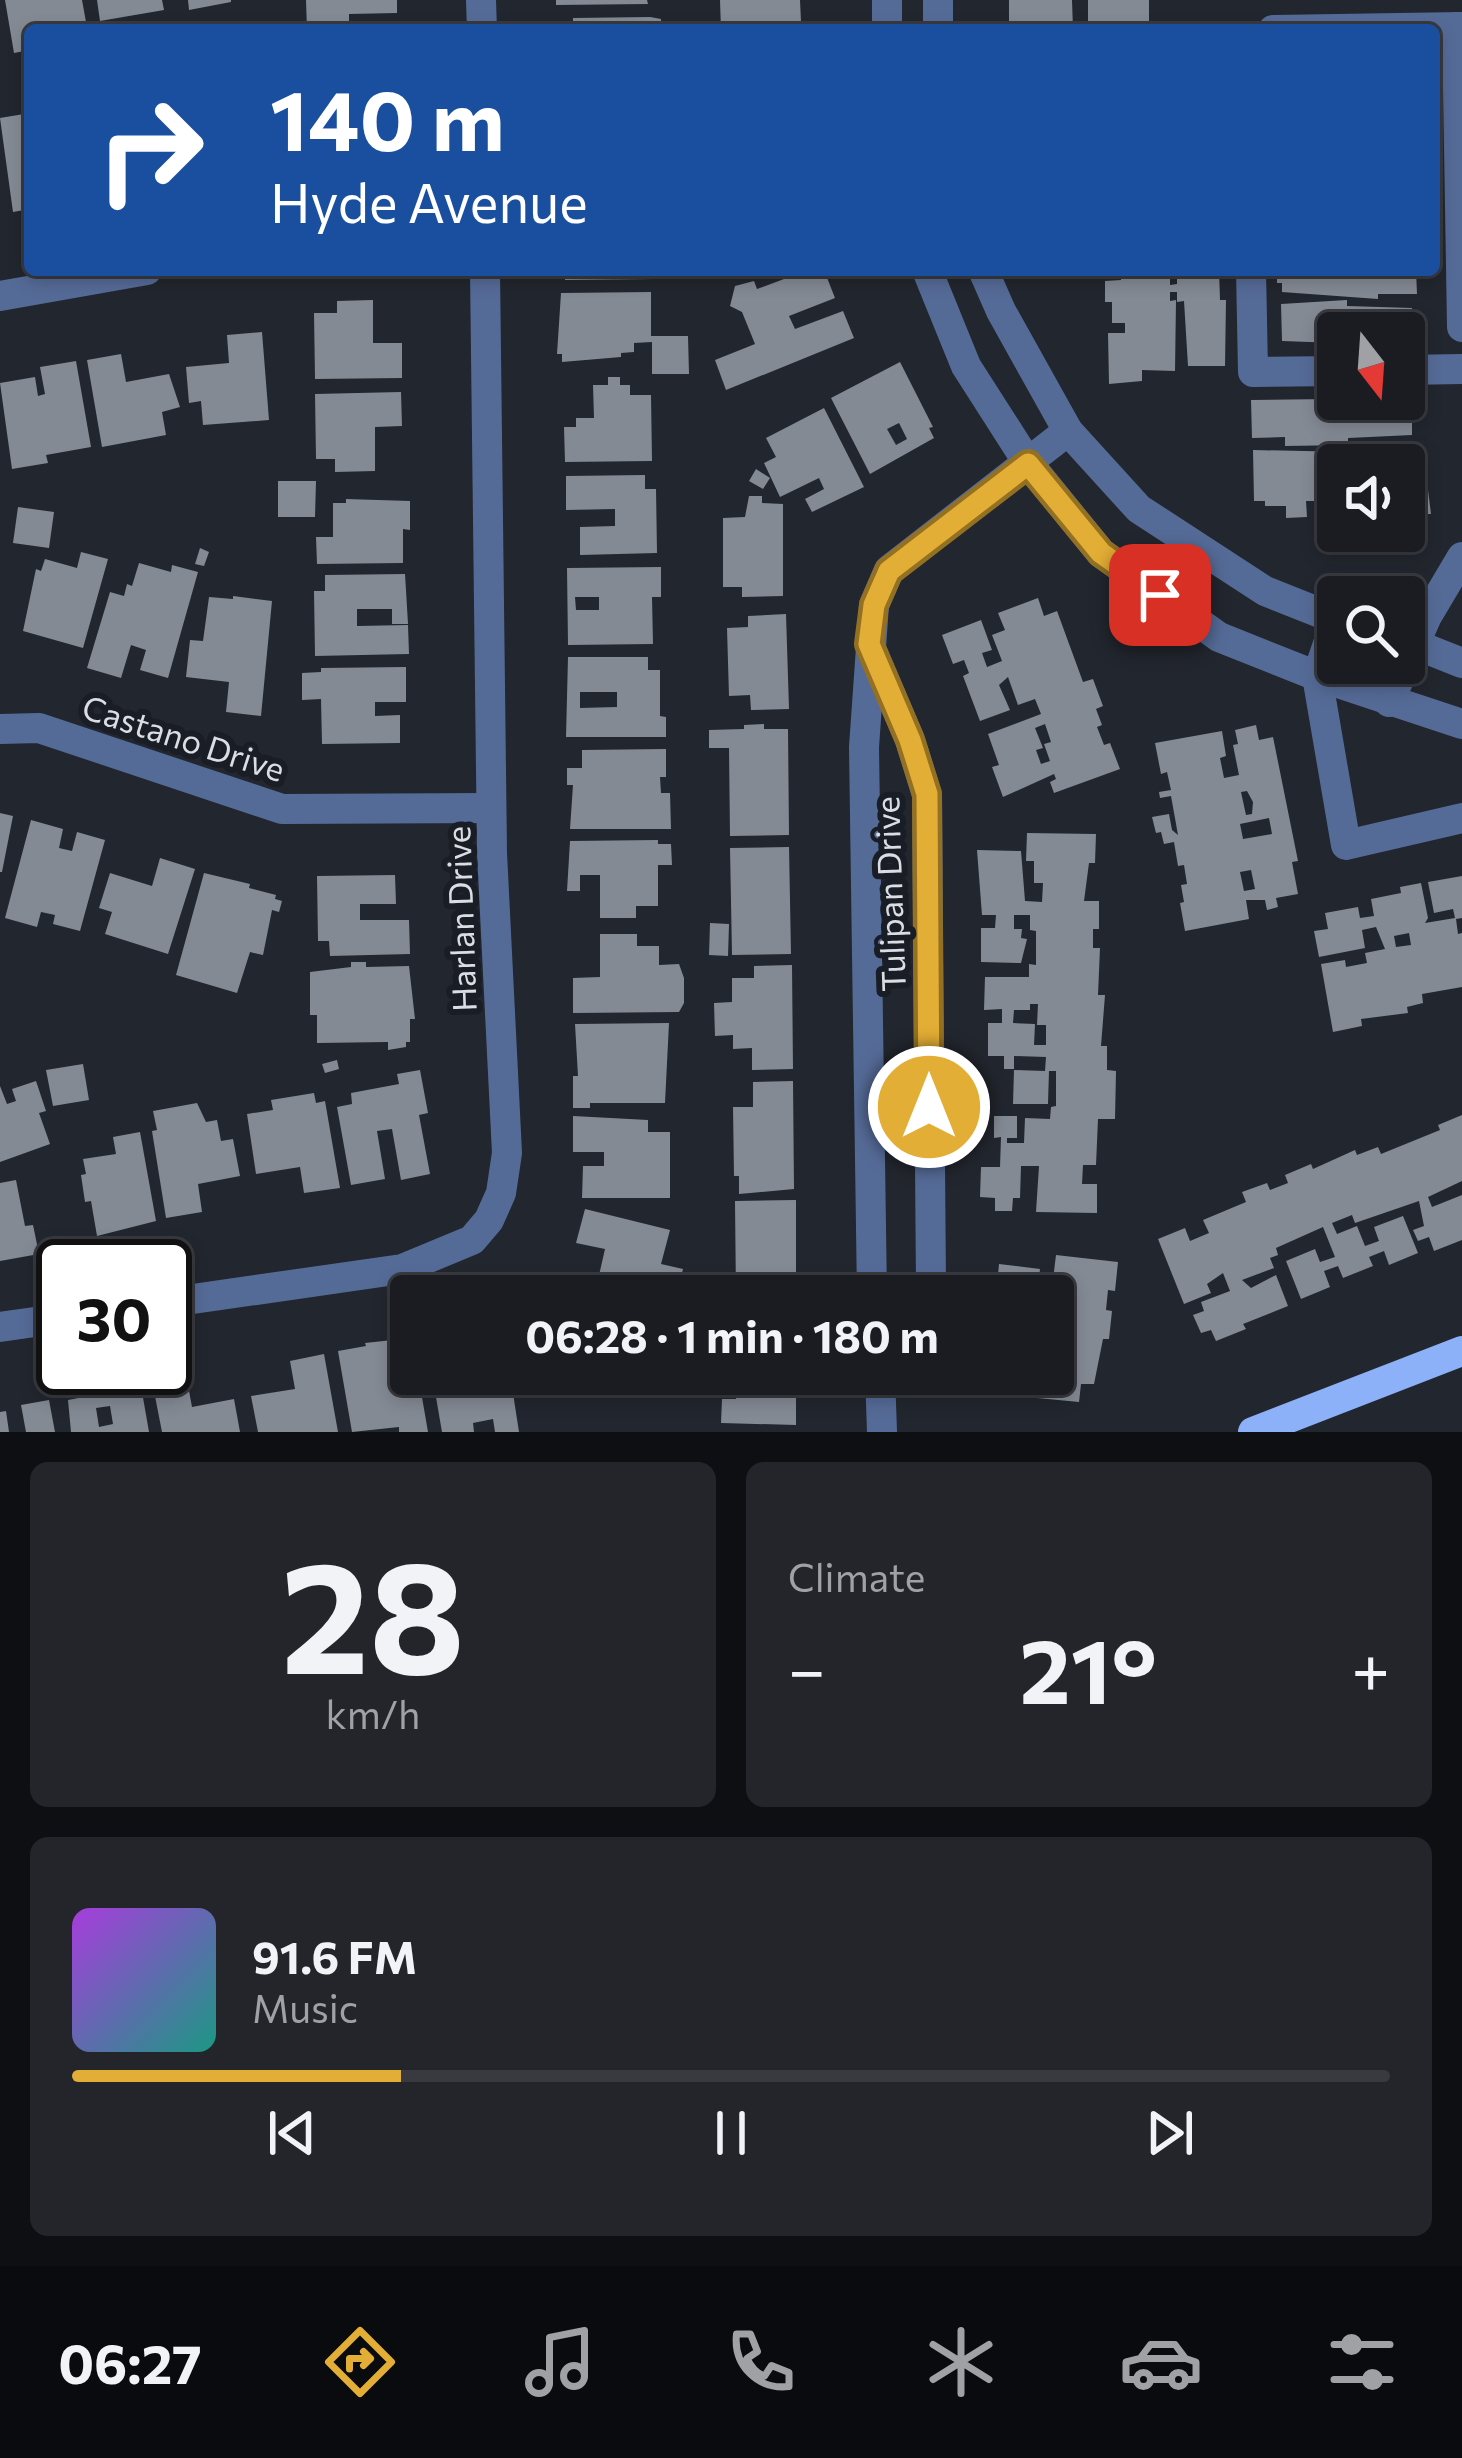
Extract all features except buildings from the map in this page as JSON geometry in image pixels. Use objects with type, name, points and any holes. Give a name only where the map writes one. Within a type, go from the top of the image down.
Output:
[{"type":"main road","points":[[1253,1432],[1462,1351]]},
{"type":"street","points":[[1299,24],[1342,14],[1433,24]]},
{"type":"street","points":[[1460,27],[1462,327]]},
{"type":"street","points":[[0,296],[112,276]]},
{"type":"street","name":"Harlan Drive","points":[[192,1299],[401,1269],[472,1240],[489,1220],[501,1193],[507,1153],[491,808],[485,276]]},
{"type":"street","points":[[929,276],[966,366],[1028,464],[1101,553],[1219,637],[1317,676]]},
{"type":"street","points":[[985,276],[1000,311],[1068,431],[1139,509],[1265,591],[1317,612]]},
{"type":"street","points":[[1251,276],[1253,372],[1317,371]]},
{"type":"street","points":[[1425,370],[1462,369]]},
{"type":"street","name":"Tulipan Drive","points":[[872,1275],[865,770],[874,605],[889,571],[1068,431]]},
{"type":"street","points":[[1425,616],[1462,557]]},
{"type":"street","name":"Tulipan Drive","points":[[869,644],[910,740],[927,794],[931,1275]]},
{"type":"street","points":[[1425,648],[1462,663]]},
{"type":"street","points":[[1318,684],[1346,845],[1462,818]]},
{"type":"street","points":[[1339,684],[1462,724]]},
{"type":"street","points":[[1389,702],[1395,684]]},
{"type":"street","name":"Castano Drive","points":[[0,729],[39,728],[282,808],[491,808]]},
{"type":"street","points":[[0,1327],[36,1322]]},
{"type":"street","points":[[882,1432],[883,1395]]},
{"type":"route","points":[[929,1107],[927,794],[910,740],[869,644],[874,605],[889,571],[1028,464],[1101,553],[1160,595]]}]
